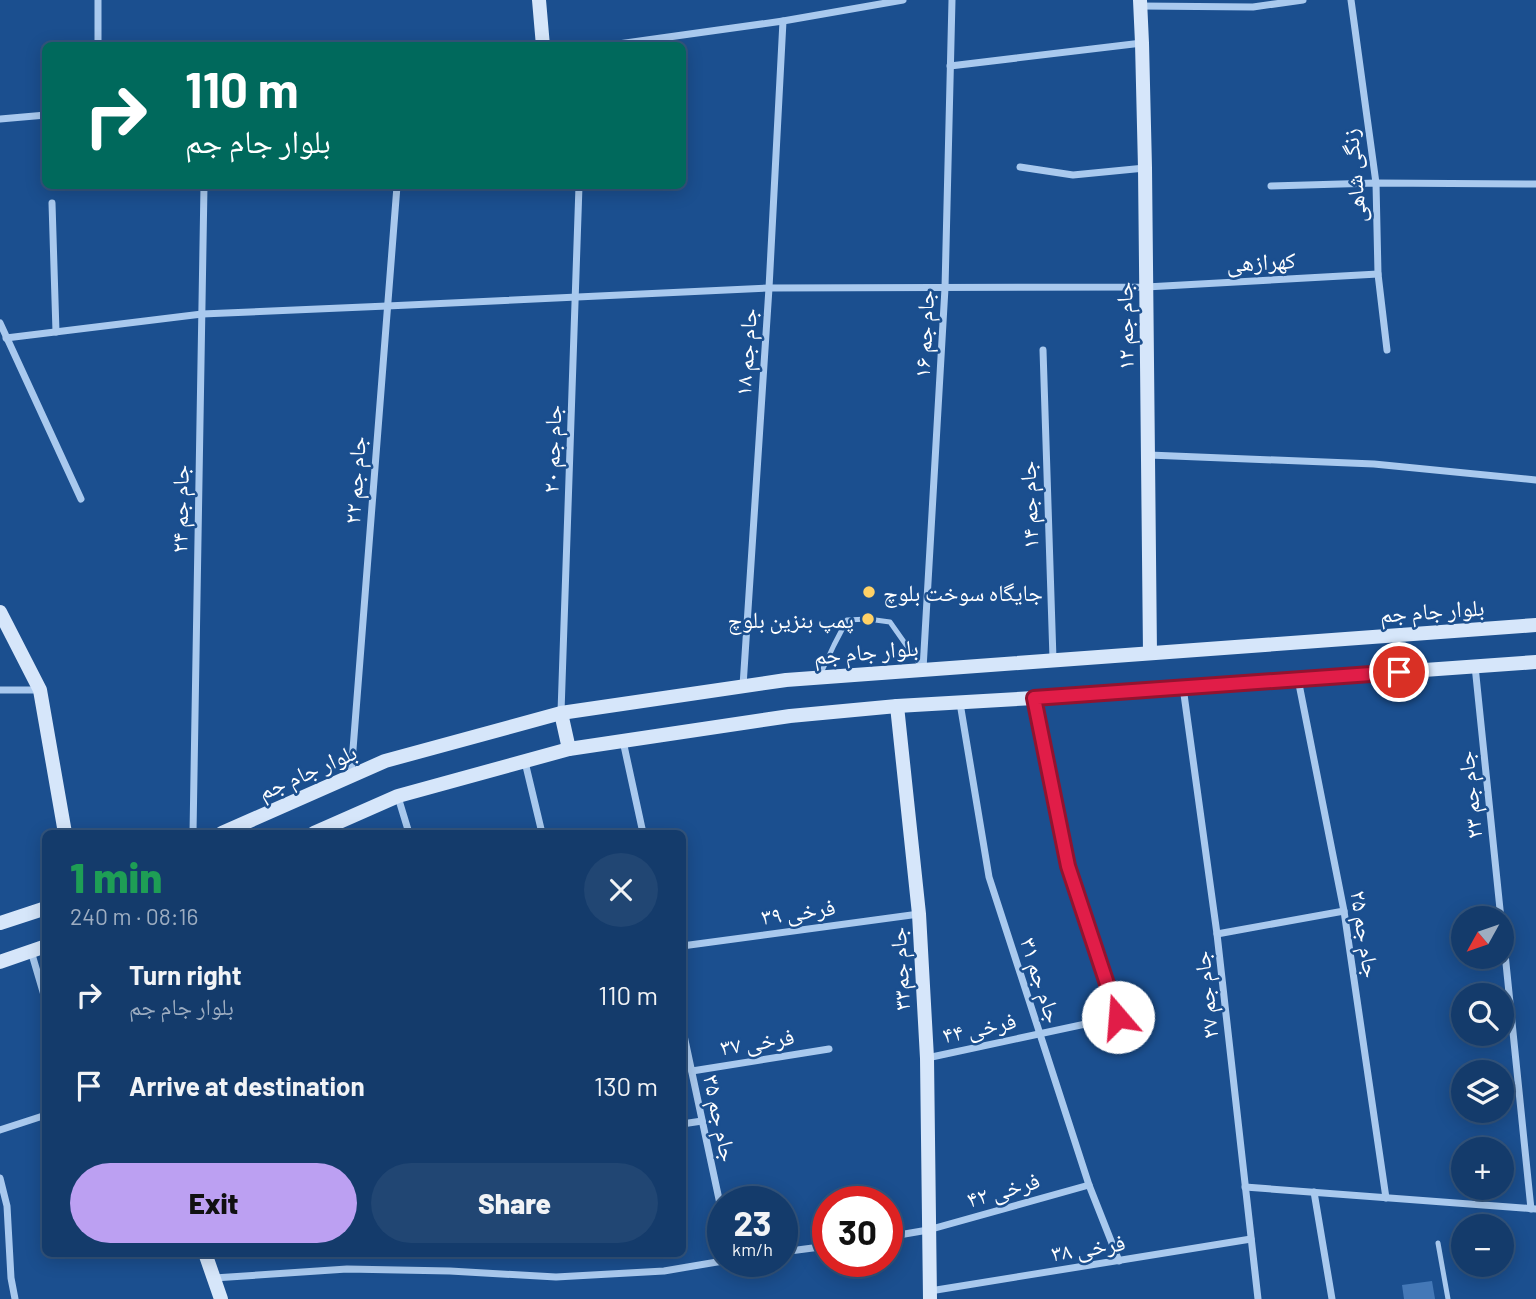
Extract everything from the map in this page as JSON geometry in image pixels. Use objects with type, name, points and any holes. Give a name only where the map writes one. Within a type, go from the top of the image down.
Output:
[{"type":"main road","points":[[539,0],[543,42]]},
{"type":"main road","name":"جام جم ۱۲","points":[[1140,3],[1150,653]]},
{"type":"main road","points":[[0,612],[40,690],[64,830]]},
{"type":"main road","name":"بلوار جام جم","points":[[229,830],[385,761],[561,713],[819,677],[1536,625]]},
{"type":"main road","points":[[321,830],[398,796],[569,749],[790,716],[897,706],[1536,662]]},
{"type":"main road","name":"جام جم۳۳","points":[[897,706],[919,914],[927,1058],[930,1295]]},
{"type":"main road","points":[[561,713],[569,749]]},
{"type":"main road","points":[[0,923],[42,909]]},
{"type":"main road","points":[[0,962],[42,947]]},
{"type":"main road","points":[[206,1257],[221,1299]]},
{"type":"street","points":[[98,0],[98,42]]},
{"type":"street","points":[[633,42],[783,21],[904,0]]},
{"type":"street","name":"جام جم ۱۶","points":[[923,669],[945,288],[951,0]]},
{"type":"street","points":[[1140,3],[1253,7],[1303,0]]},
{"type":"street","name":"زنگی شاهی","points":[[1351,0],[1376,183],[1378,274],[1387,350]]},
{"type":"street","name":"جام جم ۱۸","points":[[743,686],[783,21]]},
{"type":"street","points":[[950,66],[1142,43]]},
{"type":"street","points":[[0,119],[42,115]]},
{"type":"street","points":[[1020,167],[1073,175],[1144,169]]},
{"type":"street","points":[[1271,186],[1376,183],[1536,184]]},
{"type":"street","name":"جام جم ۲۴","points":[[193,830],[204,189]]},
{"type":"street","name":"جام جم ۲۲","points":[[351,777],[397,189]]},
{"type":"street","name":"جام جم ۲۰","points":[[561,713],[579,189]]},
{"type":"street","points":[[52,203],[56,332]]},
{"type":"street","name":"کهرازهی","points":[[6,338],[202,314],[769,288],[1146,287],[1378,274]]},
{"type":"street","points":[[0,323],[81,499]]},
{"type":"street","name":"جام جم ۱۴","points":[[1042,349],[1052,659]]},
{"type":"street","points":[[1148,455],[1374,464],[1536,480]]},
{"type":"street","name":"جام جم ۲۳","points":[[1475,666],[1499,906]]},
{"type":"street","name":"جام جم ۲۵","points":[[1298,679],[1343,911],[1386,1198]]},
{"type":"street","name":"جام جم ۲۷","points":[[1183,687],[1217,934],[1258,1299]]},
{"type":"street","points":[[0,690],[40,690]]},
{"type":"street","name":"فرخی ۴۴","points":[[927,1058],[1118,1017],[1068,866],[1034,698]]},
{"type":"street","name":"جام جم ۳۱","points":[[960,703],[989,877],[1088,1185],[1119,1261]]},
{"type":"street","points":[[623,741],[642,830]]},
{"type":"street","points":[[524,761],[541,830]]},
{"type":"street","points":[[398,796],[408,830]]},
{"type":"street","points":[[1217,934],[1343,911]]},
{"type":"street","name":"فرخی ۳۹","points":[[686,945],[919,914]]},
{"type":"street","points":[[31,951],[42,988]]},
{"type":"street","name":"جام جم ۲۳","points":[[1507,970],[1534,1209]]},
{"type":"street","name":"جام جم ۳۵","points":[[686,1044],[716,1186]]},
{"type":"street","name":"فرخی ۳۷","points":[[692,1071],[829,1049]]},
{"type":"street","points":[[0,1130],[42,1116]]},
{"type":"street","points":[[686,1123],[702,1121]]},
{"type":"street","points":[[0,1178],[7,1206],[11,1278],[15,1299]]},
{"type":"street","name":"فرخی ۴۲","points":[[903,1234],[928,1230],[1088,1185]]},
{"type":"street","points":[[1245,1186],[1534,1209]]},
{"type":"street","points":[[1314,1192],[1332,1299]]},
{"type":"street","name":"فرخی ۳۸","points":[[930,1295],[1251,1239]]},
{"type":"street","points":[[213,1278],[347,1269],[556,1277],[664,1271],[707,1264]]},
{"type":"lane","points":[[819,677],[847,621],[868,619],[890,622],[923,669]]},
{"type":"lane","points":[[1438,1243],[1448,1299]]},
{"type":"building","points":[[1432,1281],[1435,1299],[1404,1299],[1402,1285]]},
{"type":"place","name":"جایگاه سوخت بلوچ","points":[[869,592]]},
{"type":"place","name":"پمپ بنزین بلوچ","points":[[868,619]]},
{"type":"route","points":[[1118,1017],[1068,866],[1034,698],[1399,672]]}]
